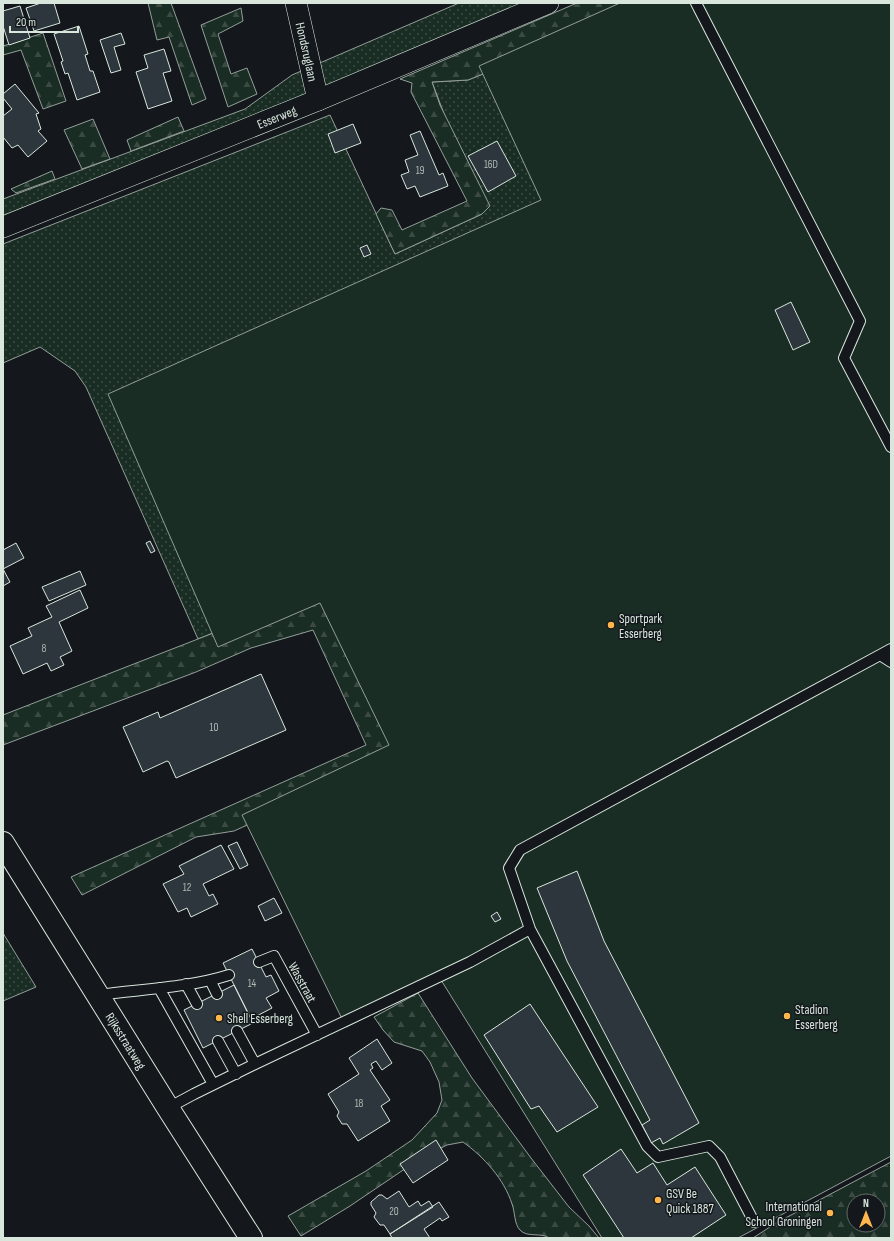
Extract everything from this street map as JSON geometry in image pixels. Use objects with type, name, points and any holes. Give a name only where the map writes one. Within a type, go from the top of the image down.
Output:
[{"type":"main road","name":"Rijksstraatweg","points":[[3,843],[251,1238]]},
{"type":"street","name":"Hondsruglaan","points":[[296,3],[318,100]]},
{"type":"street","name":"Esserweg","points":[[3,227],[318,100],[548,3]]},
{"type":"lane","points":[[696,3],[860,321],[844,358],[891,447]]},
{"type":"lane","points":[[754,1222],[720,1157],[709,1146],[658,1157],[647,1146],[530,929],[509,868],[520,850],[891,649]]},
{"type":"lane","points":[[880,655],[891,662]]},
{"type":"lane","points":[[168,1108],[213,1084],[457,969],[530,929]]},
{"type":"lane","name":"Wasstraat","points":[[259,962],[274,956],[317,1034]]},
{"type":"lane","points":[[98,995],[186,984],[229,975]]},
{"type":"lane","points":[[214,979],[217,994]]},
{"type":"lane","points":[[186,984],[197,1004]]},
{"type":"lane","points":[[159,988],[213,1084]]},
{"type":"lane","points":[[237,1032],[255,1064]]},
{"type":"lane","points":[[218,1041],[236,1074]]},
{"type":"green space","points":[[148,3],[171,3],[206,99],[192,105],[169,37],[157,40]]},
{"type":"green space","points":[[459,3],[530,3],[3,221],[3,199],[245,109],[292,75]]},
{"type":"green space","points":[[577,3],[653,3],[558,44],[468,80],[432,82],[440,105],[490,206],[482,214],[395,254],[376,214],[381,208],[392,210],[402,230],[467,201],[411,92],[412,83],[400,79]]},
{"type":"green space","name":"Sportpark Esserberg","points":[[620,3],[891,3],[891,1156],[738,1238],[602,1238],[441,980],[346,1027],[242,815],[389,745],[320,603],[218,647],[108,394],[541,200],[479,66]]},
{"type":"green space","points":[[680,3],[316,593],[198,639],[86,387],[75,371],[40,347],[3,363],[3,244],[330,115],[395,254],[482,214],[432,82],[468,80],[558,44]]},
{"type":"green space","points":[[241,8],[243,21],[218,34],[231,74],[247,68],[257,94],[228,107],[201,25]]},
{"type":"green space","points":[[43,33],[66,101],[43,109],[21,50],[3,55],[3,46]]},
{"type":"green space","points":[[178,117],[184,131],[131,151],[127,140]]},
{"type":"green space","points":[[93,119],[110,159],[82,169],[64,130]]},
{"type":"green space","points":[[52,171],[55,179],[16,193],[11,189]]},
{"type":"green space","points":[[316,593],[402,755],[234,831],[196,837],[82,895],[71,877],[366,745],[313,630],[251,648],[196,672],[3,745],[3,715]]},
{"type":"green space","points":[[3,933],[36,987],[3,1001]]},
{"type":"green space","points":[[418,993],[472,1078],[531,1158],[569,1207],[599,1238],[549,1238],[542,1235],[526,1234],[520,1230],[513,1207],[499,1177],[478,1154],[463,1142],[447,1145],[418,1160],[350,1206],[301,1236],[288,1216],[366,1171],[412,1140],[437,1113],[442,1100],[439,1082],[430,1062],[422,1051],[394,1042],[374,1017]]},
{"type":"green space","name":"International School Groningen","points":[[891,1162],[891,1238],[753,1238],[776,1223]]},
{"type":"building","points":[[41,3],[54,3],[60,23],[34,31],[26,8]]},
{"type":"building","points":[[20,6],[30,38],[9,45],[3,26],[3,11]]},
{"type":"building","points":[[79,26],[88,54],[85,55],[90,71],[93,71],[100,92],[77,100],[68,73],[65,74],[61,62],[63,61],[54,34]]},
{"type":"building","points":[[121,33],[125,44],[114,47],[121,70],[111,73],[100,40]]},
{"type":"building","points":[[164,49],[171,71],[163,73],[172,101],[148,109],[136,72],[148,68],[144,55]]},
{"type":"building","points":[[15,84],[39,113],[36,114],[41,129],[38,131],[47,141],[28,157],[18,145],[12,148],[3,137],[3,116],[12,109],[3,98],[3,94]]},
{"type":"building","points":[[353,124],[361,143],[335,153],[328,134]]},
{"type":"building","points":[[420,131],[439,175],[443,173],[448,186],[420,197],[415,186],[407,189],[401,175],[409,172],[405,160],[418,155],[410,135]]},
{"type":"building","points":[[497,141],[516,176],[488,192],[468,156]]},
{"type":"building","points":[[367,245],[371,254],[364,257],[360,248]]},
{"type":"building","points":[[791,302],[810,342],[793,350],[775,310]]},
{"type":"building","points":[[150,541],[155,551],[151,553],[146,543]]},
{"type":"building","points":[[16,543],[24,558],[3,569],[3,550]]},
{"type":"building","points":[[3,569],[10,582],[3,586]]},
{"type":"building","points":[[80,571],[86,585],[49,601],[42,587]]},
{"type":"building","points":[[80,590],[88,608],[59,622],[72,651],[60,657],[64,665],[51,671],[47,663],[23,674],[10,646],[32,636],[28,628],[52,617],[46,606]]},
{"type":"building","points":[[261,674],[286,730],[176,778],[169,762],[167,761],[143,772],[123,727],[158,712],[160,718]]},
{"type":"building","points":[[237,842],[248,865],[240,869],[228,846]]},
{"type":"building","points":[[221,845],[234,869],[203,884],[209,896],[213,894],[218,904],[191,917],[187,908],[178,912],[163,884],[184,874],[179,866]]},
{"type":"building","points":[[577,871],[604,941],[699,1123],[663,1144],[660,1138],[651,1143],[642,1125],[650,1120],[567,961],[537,888]]},
{"type":"building","points":[[274,898],[282,913],[265,921],[258,906]]},
{"type":"building","points":[[497,912],[501,919],[495,922],[491,916]]},
{"type":"building","points":[[252,949],[266,977],[271,975],[279,991],[266,998],[272,1008],[251,1019],[223,963]]},
{"type":"building","points":[[234,985],[253,1023],[203,1048],[184,1010]]},
{"type":"building","points":[[530,1004],[598,1107],[557,1132],[539,1106],[531,1109],[484,1035]]},
{"type":"building","points":[[377,1039],[392,1063],[382,1070],[376,1061],[371,1064],[373,1068],[370,1070],[390,1100],[381,1106],[390,1121],[358,1141],[347,1124],[342,1124],[337,1116],[339,1112],[328,1094],[359,1074],[349,1058]]},
{"type":"building","points":[[436,1140],[448,1160],[413,1183],[400,1164]]},
{"type":"building","name":"GSV Be Quick 1887","points":[[621,1149],[637,1173],[653,1163],[667,1185],[695,1167],[726,1215],[691,1238],[624,1238],[583,1175]]},
{"type":"building","points":[[399,1191],[409,1207],[418,1201],[421,1206],[429,1201],[433,1207],[390,1234],[384,1225],[380,1225],[374,1217],[376,1213],[371,1205],[371,1202],[379,1195],[382,1195],[387,1199]]},
{"type":"building","points":[[439,1202],[449,1217],[442,1221],[440,1218],[424,1229],[430,1238],[392,1238],[390,1234]]},
{"type":"place","name":"Sportpark Esserberg","points":[[611,625]]},
{"type":"place","name":"Stadion Esserberg","points":[[787,1016]]},
{"type":"place","name":"Shell Esserberg","points":[[219,1018]]},
{"type":"place","name":"GSV Be Quick 1887","points":[[658,1200]]},
{"type":"place","name":"International School Groningen","points":[[830,1213]]}]
